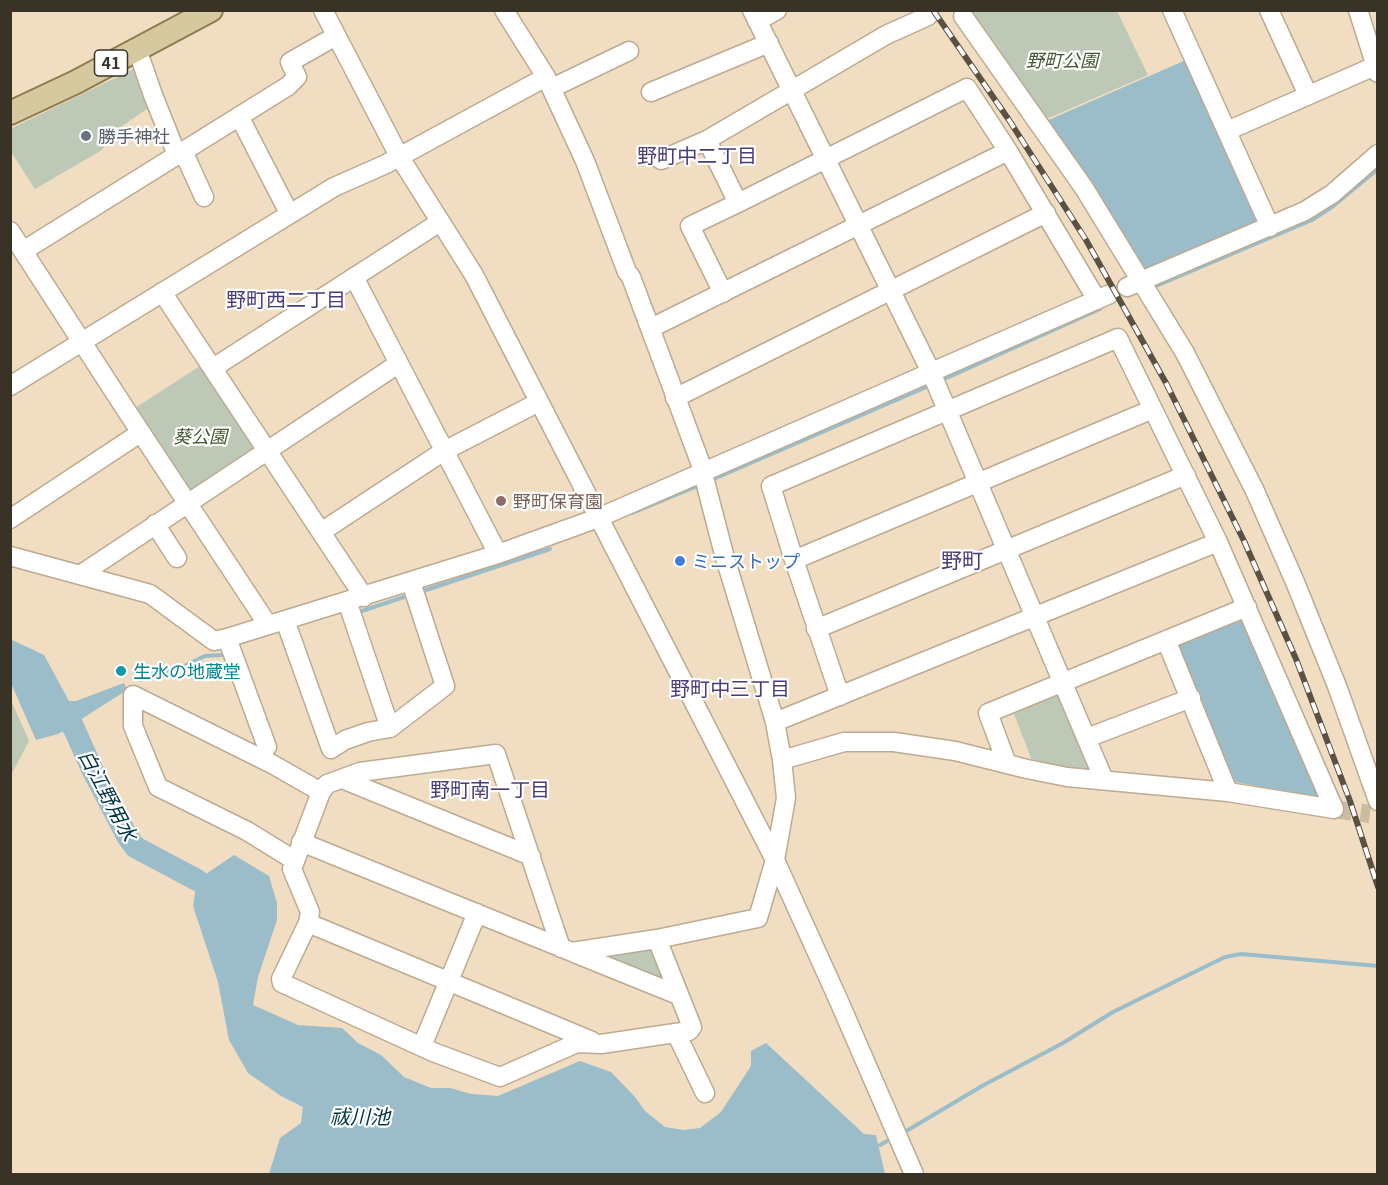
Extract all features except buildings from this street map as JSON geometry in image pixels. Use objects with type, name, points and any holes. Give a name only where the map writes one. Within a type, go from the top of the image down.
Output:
[{"type":"main road","name":"41","points":[[10,113],[76,82],[211,10]]},
{"type":"street","points":[[323,10],[399,156],[474,275],[775,860],[914,1174]]},
{"type":"street","points":[[504,10],[549,83],[585,161],[651,328],[705,480],[775,722],[786,798],[775,860],[758,918],[657,939],[567,950]]},
{"type":"street","points":[[777,10],[755,16],[934,379],[1104,780]]},
{"type":"street","points":[[1172,10],[1270,227]]},
{"type":"street","points":[[1269,10],[1308,95]]},
{"type":"street","points":[[1227,131],[1308,95],[1376,69],[1358,10]]},
{"type":"street","points":[[661,160],[707,140],[886,35],[928,16]]},
{"type":"street","points":[[963,16],[1084,188],[1133,269],[1135,284],[1185,352],[1255,491],[1295,582],[1329,666],[1377,801]]},
{"type":"street","points":[[23,251],[288,86],[297,77],[290,62],[336,36]]},
{"type":"street","points":[[651,92],[769,43]]},
{"type":"street","points":[[137,50],[153,95],[204,197]]},
{"type":"street","points":[[10,386],[334,187],[549,83],[629,51]]},
{"type":"street","points":[[221,640],[356,599],[414,590],[498,554],[705,480],[934,379],[1103,297],[1046,213],[967,88],[690,226],[723,293]]},
{"type":"street","points":[[239,116],[289,213]]},
{"type":"street","points":[[707,140],[738,202]]},
{"type":"street","points":[[651,328],[1008,151]]},
{"type":"street","points":[[1135,284],[1305,211],[1332,194],[1377,154]]},
{"type":"street","points":[[675,398],[1046,213]]},
{"type":"street","points":[[213,368],[440,222]]},
{"type":"street","points":[[10,231],[187,502],[276,623],[331,749],[345,740],[368,732],[390,728],[445,686],[414,590]]},
{"type":"street","points":[[354,277],[498,554]]},
{"type":"street","points":[[162,292],[321,532],[356,599],[390,728]]},
{"type":"street","points":[[782,759],[844,742],[869,741],[955,751],[1067,777],[1228,792],[1334,809],[1218,542],[1118,338],[771,486],[816,629],[840,696]]},
{"type":"street","points":[[80,575],[398,364]]},
{"type":"street","points":[[321,532],[444,451],[539,402]]},
{"type":"street","points":[[794,560],[1153,409]]},
{"type":"street","points":[[10,519],[141,433]]},
{"type":"street","points":[[816,629],[1186,475]]},
{"type":"street","points":[[155,524],[177,558]]},
{"type":"street","points":[[775,722],[1218,542]]},
{"type":"street","points":[[10,543],[28,550],[30,562]]},
{"type":"street","points":[[10,555],[150,594],[221,640],[267,747]]},
{"type":"street","points":[[1007,764],[988,713],[1247,607]]},
{"type":"street","points":[[1166,640],[1228,792]]},
{"type":"street","points":[[294,860],[247,831],[158,787],[133,726],[133,695],[272,764],[321,792]]},
{"type":"street","points":[[1087,738],[1191,698]]},
{"type":"street","points":[[567,950],[531,856],[496,754],[360,772],[327,784],[321,792],[292,869],[310,912],[308,923],[281,979],[282,983],[422,1046],[500,1077],[577,1043],[601,1044],[690,1031],[692,1027],[657,939]]},
{"type":"street","points":[[342,778],[531,856]]},
{"type":"street","points":[[301,842],[678,994]]},
{"type":"street","points":[[422,1046],[477,913]]},
{"type":"street","points":[[308,923],[601,1044]]},
{"type":"street","points":[[675,1033],[705,1093]]},
{"type":"green space","name":"野町公園","points":[[966,11],[1117,11],[1148,75],[1044,120]]},
{"type":"green space","points":[[140,66],[153,105],[110,134],[102,150],[35,189],[11,152],[10,129]]},
{"type":"green space","name":"葵公園","points":[[203,364],[258,445],[256,452],[192,494],[132,410]]},
{"type":"green space","points":[[1060,693],[1091,766],[1089,775],[1033,763],[1012,709]]},
{"type":"green space","points":[[10,698],[29,741],[11,775],[10,775]]},
{"type":"green space","points":[[649,944],[670,983],[590,954]]},
{"type":"water","points":[[1186,60],[1259,218],[1257,223],[1142,272],[1044,122]]},
{"type":"water","points":[[1242,617],[1323,798],[1235,782],[1177,644]]},
{"type":"water","points":[[10,639],[44,655],[69,701],[76,701],[124,683],[127,690],[58,734],[36,740],[11,683]]},
{"type":"water","name":"祓川池","points":[[234,855],[269,876],[277,903],[277,920],[258,977],[253,1005],[298,1025],[342,1028],[358,1043],[381,1055],[404,1077],[431,1088],[450,1088],[471,1094],[498,1096],[580,1061],[611,1072],[645,1111],[665,1127],[684,1130],[700,1128],[721,1112],[751,1066],[751,1051],[766,1043],[864,1134],[876,1135],[885,1174],[269,1174],[280,1138],[301,1123],[303,1107],[281,1096],[248,1073],[229,1040],[218,982],[193,906],[197,880]]},
{"type":"waterway","points":[[1156,286],[1312,220],[1332,207],[1378,169]]},
{"type":"waterway","points":[[940,381],[1100,309]]},
{"type":"waterway","points":[[709,481],[931,385]]},
{"type":"waterway","points":[[632,513],[700,485]]},
{"type":"waterway","points":[[420,592],[550,549]]},
{"type":"waterway","points":[[362,611],[410,595]]},
{"type":"waterway","points":[[140,680],[180,668],[205,656],[222,655]]},
{"type":"waterway","name":"白江野用水","points":[[46,714],[72,724],[92,769],[135,847],[197,880]]},
{"type":"waterway","points":[[908,1130],[982,1086],[1063,1043],[1113,1012],[1225,957],[1241,954],[1378,966]]},
{"type":"waterway","points":[[880,1145],[887,1141]]},
{"type":"tunnel","points":[[1334,809],[1370,814]]},
{"type":"railway","points":[[933,10],[1009,120],[1086,240],[1166,383],[1244,541],[1296,659],[1350,801],[1378,887]]},
{"type":"place","name":"勝手神社","points":[[86,136]]},
{"type":"place","name":"野町保育園","points":[[501,501]]},
{"type":"place","name":"ミニストップ","points":[[680,561]]},
{"type":"place","name":"生水の地蔵堂","points":[[121,671]]},
{"type":"district","name":"野町中二丁目","points":[[697,155]]},
{"type":"district","name":"野町西二丁目","points":[[286,299]]},
{"type":"district","name":"野町","points":[[962,560]]},
{"type":"district","name":"野町中三丁目","points":[[730,688]]},
{"type":"district","name":"野町南一丁目","points":[[490,789]]}]
